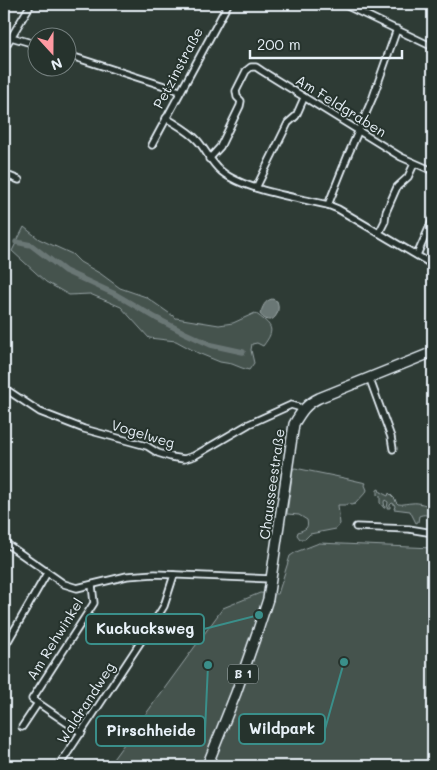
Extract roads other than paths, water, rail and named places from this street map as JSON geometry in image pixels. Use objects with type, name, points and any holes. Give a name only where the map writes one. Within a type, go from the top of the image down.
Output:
[{"type":"main road","points":[[302,410],[310,402],[319,398],[433,352]]},
{"type":"main road","name":"Chausseestraße","points":[[272,579],[294,424],[302,410]]},
{"type":"main road","name":"B 1","points":[[207,766],[255,639],[268,599],[272,579]]},
{"type":"street","points":[[4,50],[31,4]]},
{"type":"street","name":"Petzinstraße","points":[[152,145],[228,4]]},
{"type":"street","points":[[343,4],[433,48]]},
{"type":"street","points":[[328,205],[373,97],[397,29]]},
{"type":"street","points":[[11,37],[28,42]]},
{"type":"street","points":[[78,57],[180,91]]},
{"type":"street","name":"Am Feldgraben","points":[[210,159],[220,148],[240,106],[241,102],[237,97],[236,91],[246,71],[251,67],[262,71],[401,157],[433,171]]},
{"type":"street","points":[[256,188],[288,122],[296,116],[304,98]]},
{"type":"street","points":[[166,118],[187,131],[222,172],[236,180],[256,188],[338,209],[433,265]]},
{"type":"street","points":[[379,233],[397,187],[408,177],[414,164]]},
{"type":"street","points":[[4,174],[20,180]]},
{"type":"street","points":[[417,255],[433,220]]},
{"type":"street","points":[[369,378],[391,437],[393,449]]},
{"type":"street","name":"Vogelweg","points":[[4,388],[40,412],[75,426],[115,439],[146,446],[158,453],[171,457],[184,459],[194,456],[249,424],[291,406],[302,410]]},
{"type":"street","points":[[356,528],[409,529],[433,533]]},
{"type":"street","points":[[4,542],[64,584],[77,588],[127,576],[155,574],[272,579]]},
{"type":"street","points":[[4,648],[47,573]]},
{"type":"street","name":"Waldrandweg","points":[[60,766],[160,614],[174,575]]},
{"type":"street","name":"Am Rehwinkel","points":[[82,733],[32,699],[94,604],[92,585]]},
{"type":"street","name":"Am Rehwinkel","points":[[22,727],[38,703]]},
{"type":"waterway","points":[[16,242],[31,245],[65,271],[115,294],[185,333],[211,345],[243,352]]},
{"type":"place","name":"Kuckucksweg","points":[[259,615]]},
{"type":"place","name":"Wildpark","points":[[344,662]]},
{"type":"place","name":"Pirschheide","points":[[208,665]]}]
